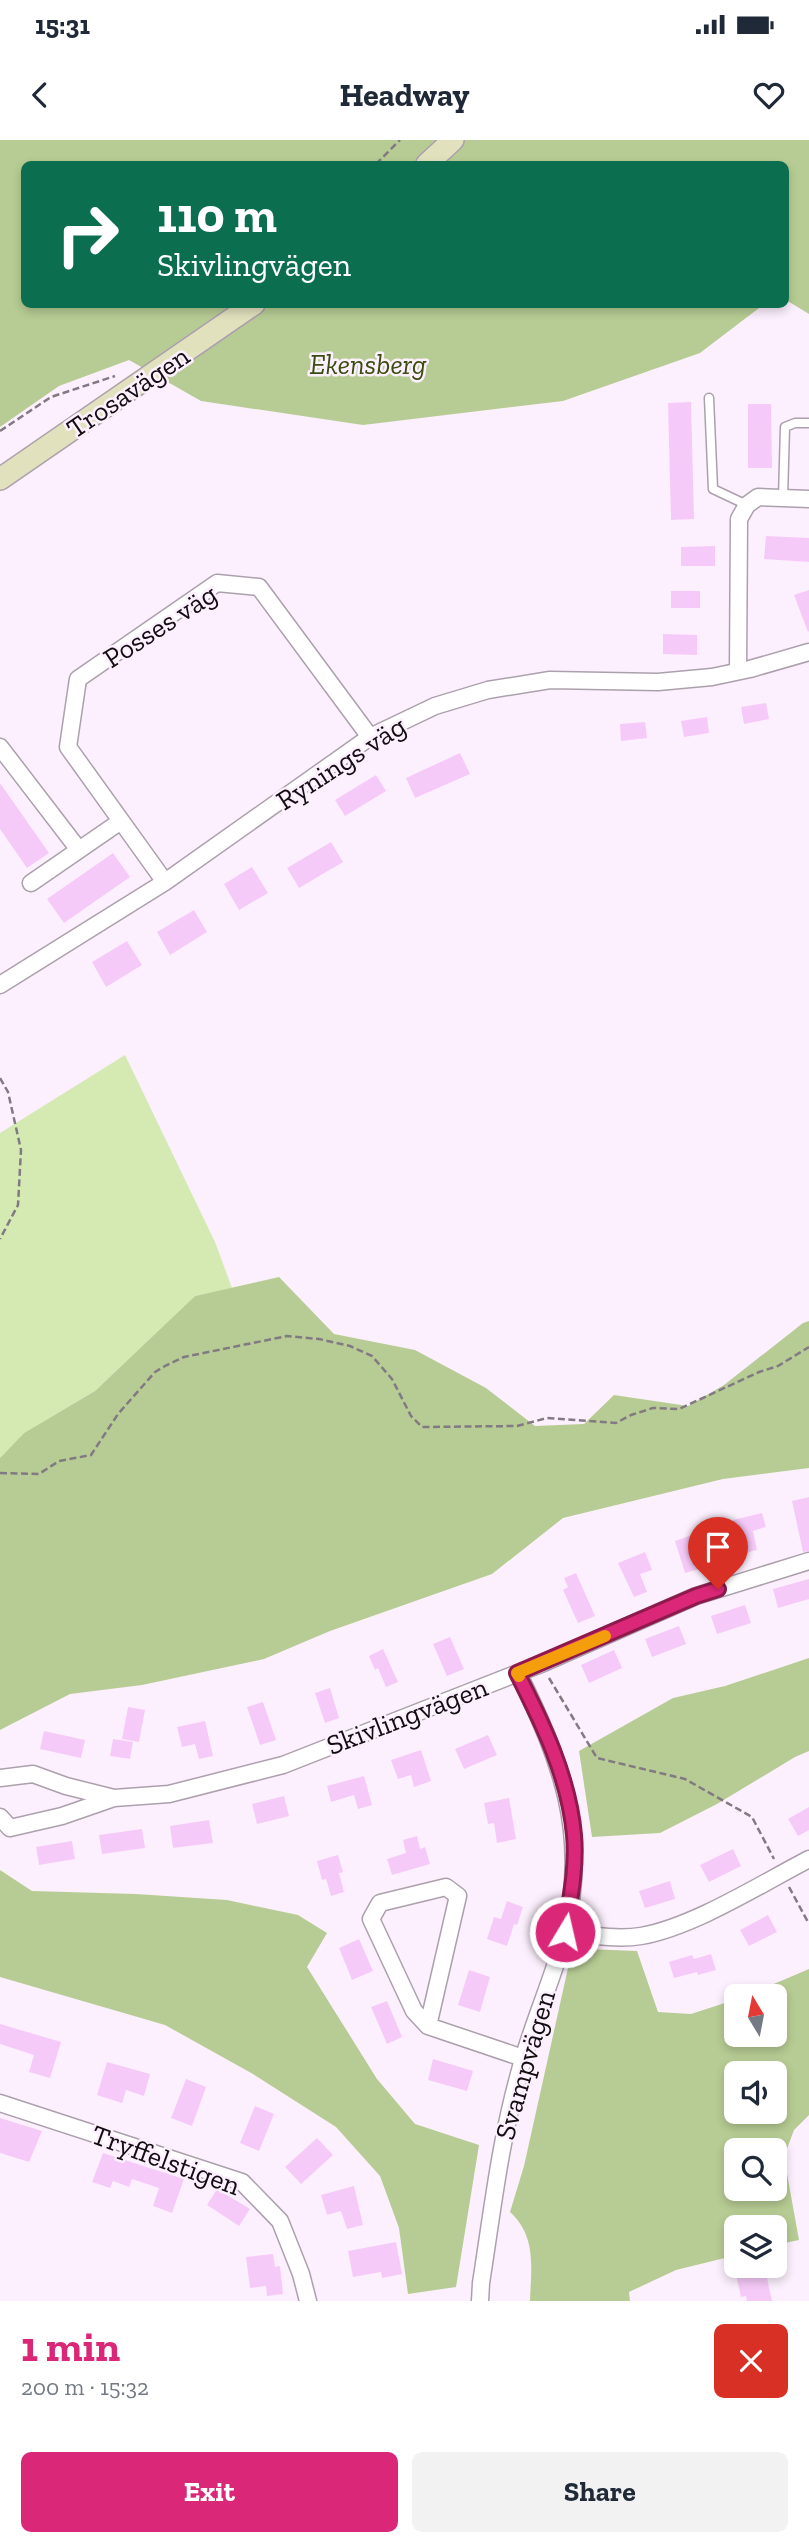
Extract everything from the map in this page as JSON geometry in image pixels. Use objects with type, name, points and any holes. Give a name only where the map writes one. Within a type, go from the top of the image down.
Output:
[{"type":"main road","points":[[430,161],[453,140]]},
{"type":"main road","name":"Trosavägen","points":[[0,479],[248,308]]},
{"type":"street","points":[[737,671],[738,519],[747,505],[758,497],[809,499]]},
{"type":"street","name":"Posses väg","points":[[165,882],[68,747],[78,679],[217,583],[259,587],[370,737]]},
{"type":"street","name":"Rynings väg","points":[[0,985],[165,882],[370,737],[435,706],[488,690],[550,680],[659,682],[712,677],[809,652]]},
{"type":"street","points":[[0,747],[79,850]]},
{"type":"street","points":[[31,883],[121,821]]},
{"type":"street","name":"Skivlingvägen","points":[[0,1817],[10,1828],[62,1816],[114,1798],[169,1794],[283,1765],[541,1664],[696,1596],[809,1560]]},
{"type":"street","name":"Svampvägen","points":[[476,2300],[506,2120],[523,2058],[565,1932],[575,1836],[562,1777],[544,1727],[517,1673]]},
{"type":"street","name":"Skivlingvägen","points":[[0,1778],[33,1774],[66,1786],[114,1798]]},
{"type":"street","points":[[565,1932],[611,1937],[640,1936],[684,1923],[809,1859]]},
{"type":"street","points":[[428,2026],[458,1896],[446,1886],[380,1903],[371,1919],[414,2011],[428,2026],[523,2058]]},
{"type":"street","name":"Tryffelstigen","points":[[0,2103],[242,2182],[280,2221],[309,2301]]},
{"type":"lane","points":[[709,398],[713,489],[747,505]]},
{"type":"lane","points":[[783,498],[785,427],[794,423],[809,423]]},
{"type":"path","points":[[379,161],[400,140]]},
{"type":"path","points":[[0,431],[51,397],[123,373]]},
{"type":"path","points":[[0,1078],[8,1092],[20,1150],[18,1205],[0,1239]]},
{"type":"path","points":[[0,1474],[39,1474],[59,1461],[91,1455],[118,1414],[155,1372],[184,1357],[287,1336],[350,1346],[372,1356],[392,1379],[411,1416],[422,1427],[517,1426],[547,1418],[616,1423],[653,1408],[679,1409],[778,1366],[809,1347]]},
{"type":"path","points":[[541,1664],[597,1758],[685,1779],[752,1817],[809,1924]]},
{"type":"green space","name":"Ekensberg","points":[[0,140],[809,140],[809,314],[789,302],[789,161],[21,161],[21,308],[759,308],[700,353],[563,401],[363,425],[201,401],[129,360],[59,386],[0,427]]},
{"type":"green space","points":[[125,1055],[215,1242],[232,1288],[195,1296],[95,1391],[24,1433],[0,1458],[0,1133]]},
{"type":"green space","points":[[279,1277],[334,1334],[415,1350],[486,1388],[535,1426],[584,1424],[614,1395],[688,1406],[724,1385],[809,1321],[809,1468],[723,1479],[563,1518],[492,1574],[330,1631],[264,1659],[142,1685],[70,1694],[0,1730],[0,1458],[24,1433],[95,1391],[195,1296]]},
{"type":"green space","points":[[809,1658],[809,1751],[660,1833],[592,1837],[579,1751],[673,1698],[725,1686]]},
{"type":"green space","points":[[0,1870],[32,1891],[227,1900],[298,1915],[327,1933],[307,1967],[377,2079],[415,2124],[479,2145],[456,2287],[408,2294],[399,2228],[380,2176],[336,2127],[253,2074],[165,2025],[0,1977]]},
{"type":"green space","points":[[587,1949],[637,1951],[658,2012],[691,2014],[724,2003],[724,2048],[788,2048],[788,1984],[774,1984],[809,1969],[809,2115],[794,2130],[787,2149],[787,2138],[724,2138],[724,2201],[787,2201],[787,2174],[799,2240],[787,2242],[787,2215],[724,2215],[724,2258],[676,2270],[629,2292],[630,2301],[530,2301],[531,2265],[528,2242],[519,2222],[510,2212],[524,2166],[570,1959]]},
{"type":"building","points":[[691,402],[694,519],[671,520],[668,403]]},
{"type":"building","points":[[748,404],[771,404],[772,468],[748,468]]},
{"type":"building","points":[[766,536],[809,538],[809,562],[764,559]]},
{"type":"building","points":[[715,546],[715,566],[681,566],[681,547]]},
{"type":"building","points":[[809,590],[809,631],[808,632],[794,595]]},
{"type":"building","points":[[671,591],[700,591],[700,608],[671,608]]},
{"type":"building","points":[[663,634],[697,635],[697,655],[663,654]]},
{"type":"building","points":[[766,703],[769,719],[744,724],[741,707]]},
{"type":"building","points":[[707,717],[709,733],[684,737],[681,721]]},
{"type":"building","points":[[645,722],[647,738],[621,741],[620,724]]},
{"type":"building","points":[[460,753],[470,774],[415,798],[406,778]]},
{"type":"building","points":[[376,775],[386,791],[345,816],[335,800]]},
{"type":"building","points":[[0,783],[49,853],[27,868],[0,829]]},
{"type":"building","points":[[331,842],[343,862],[299,888],[287,868]]},
{"type":"building","points":[[113,853],[130,877],[64,923],[47,899]]},
{"type":"building","points":[[252,867],[268,893],[239,910],[224,884]]},
{"type":"building","points":[[194,910],[207,932],[170,955],[157,932]]},
{"type":"building","points":[[127,941],[142,965],[106,987],[92,962]]},
{"type":"building","points":[[809,1497],[809,1551],[803,1552],[792,1501]]},
{"type":"building","points":[[762,1513],[766,1527],[753,1531],[757,1550],[741,1554],[733,1520]]},
{"type":"building","points":[[704,1531],[710,1550],[698,1554],[703,1568],[685,1573],[675,1541]]},
{"type":"building","points":[[645,1552],[652,1570],[640,1574],[647,1592],[634,1597],[618,1563]]},
{"type":"building","points":[[576,1573],[595,1616],[578,1623],[563,1590],[568,1587],[564,1578]]},
{"type":"building","points":[[809,1579],[809,1599],[778,1608],[773,1589]]},
{"type":"building","points":[[745,1605],[751,1623],[717,1634],[711,1616]]},
{"type":"building","points":[[679,1626],[686,1644],[652,1657],[645,1639]]},
{"type":"building","points":[[450,1637],[464,1669],[447,1676],[433,1644]]},
{"type":"building","points":[[383,1649],[398,1682],[386,1687],[378,1668],[375,1670],[369,1656]]},
{"type":"building","points":[[614,1650],[622,1668],[589,1683],[581,1665]]},
{"type":"building","points":[[330,1688],[339,1718],[325,1723],[315,1693]]},
{"type":"building","points":[[263,1702],[276,1740],[260,1745],[247,1707]]},
{"type":"building","points":[[128,1707],[145,1710],[139,1742],[122,1739]]},
{"type":"building","points":[[205,1721],[213,1756],[199,1759],[195,1744],[182,1747],[177,1727]]},
{"type":"building","points":[[44,1731],[85,1740],[81,1758],[40,1749]]},
{"type":"building","points":[[488,1735],[497,1755],[464,1769],[455,1749]]},
{"type":"building","points":[[113,1739],[133,1742],[130,1759],[110,1756]]},
{"type":"building","points":[[421,1750],[431,1781],[414,1787],[411,1775],[398,1779],[391,1760]]},
{"type":"building","points":[[364,1776],[372,1805],[358,1809],[354,1795],[331,1802],[327,1786]]},
{"type":"building","points":[[284,1796],[289,1816],[257,1824],[252,1804]]},
{"type":"building","points":[[509,1798],[516,1839],[497,1843],[494,1823],[488,1824],[484,1803]]},
{"type":"building","points":[[809,1807],[809,1830],[798,1836],[788,1819]]},
{"type":"building","points":[[209,1820],[213,1843],[173,1848],[170,1826]]},
{"type":"building","points":[[142,1829],[145,1848],[102,1854],[99,1835]]},
{"type":"building","points":[[417,1836],[420,1849],[425,1847],[430,1864],[392,1875],[387,1859],[406,1853],[403,1840]]},
{"type":"building","points":[[72,1841],[75,1859],[39,1865],[36,1847]]},
{"type":"building","points":[[733,1849],[741,1866],[709,1882],[700,1865]]},
{"type":"building","points":[[338,1855],[343,1872],[339,1873],[344,1892],[331,1896],[326,1879],[322,1880],[317,1861]]},
{"type":"building","points":[[670,1881],[675,1899],[645,1908],[639,1891]]},
{"type":"building","points":[[507,1901],[523,1907],[507,1946],[487,1939],[494,1917],[501,1919]]},
{"type":"building","points":[[768,1915],[777,1932],[749,1946],[740,1930]]},
{"type":"building","points":[[359,1939],[373,1971],[352,1980],[339,1948]]},
{"type":"building","points":[[711,1954],[716,1970],[674,1978],[669,1962],[692,1955],[694,1959]]},
{"type":"building","points":[[469,1970],[490,1977],[480,2012],[458,2005]]},
{"type":"building","points":[[387,2001],[402,2037],[387,2044],[371,2007]]},
{"type":"building","points":[[0,2024],[61,2042],[50,2078],[29,2072],[34,2055],[0,2044]]},
{"type":"building","points":[[433,2059],[473,2071],[467,2091],[428,2080]]},
{"type":"building","points":[[107,2062],[150,2074],[144,2096],[126,2090],[122,2103],[97,2095]]},
{"type":"building","points":[[186,2079],[206,2087],[192,2126],[171,2118]]},
{"type":"building","points":[[255,2106],[274,2114],[259,2151],[240,2143]]},
{"type":"building","points":[[0,2118],[42,2131],[29,2162],[0,2153]]},
{"type":"building","points":[[317,2138],[333,2155],[301,2184],[285,2167]]},
{"type":"building","points":[[103,2153],[184,2179],[172,2213],[153,2206],[159,2188],[132,2179],[129,2187],[113,2181],[110,2188],[92,2182]]},
{"type":"building","points":[[354,2186],[363,2225],[347,2229],[341,2211],[327,2215],[321,2195]]},
{"type":"building","points":[[217,2189],[250,2209],[239,2226],[207,2205]]},
{"type":"building","points":[[396,2242],[402,2274],[382,2278],[381,2272],[353,2277],[348,2251]]},
{"type":"building","points":[[273,2254],[275,2267],[280,2266],[283,2294],[267,2296],[266,2286],[250,2288],[246,2257]]},
{"type":"building","points":[[737,2278],[767,2278],[772,2301],[747,2301],[746,2296],[741,2297]]},
{"type":"slow traffic","points":[[519,1676],[517,1673],[605,1636]]},
{"type":"route","points":[[565,1932],[575,1836],[562,1777],[544,1727],[517,1673],[718,1589]]}]
